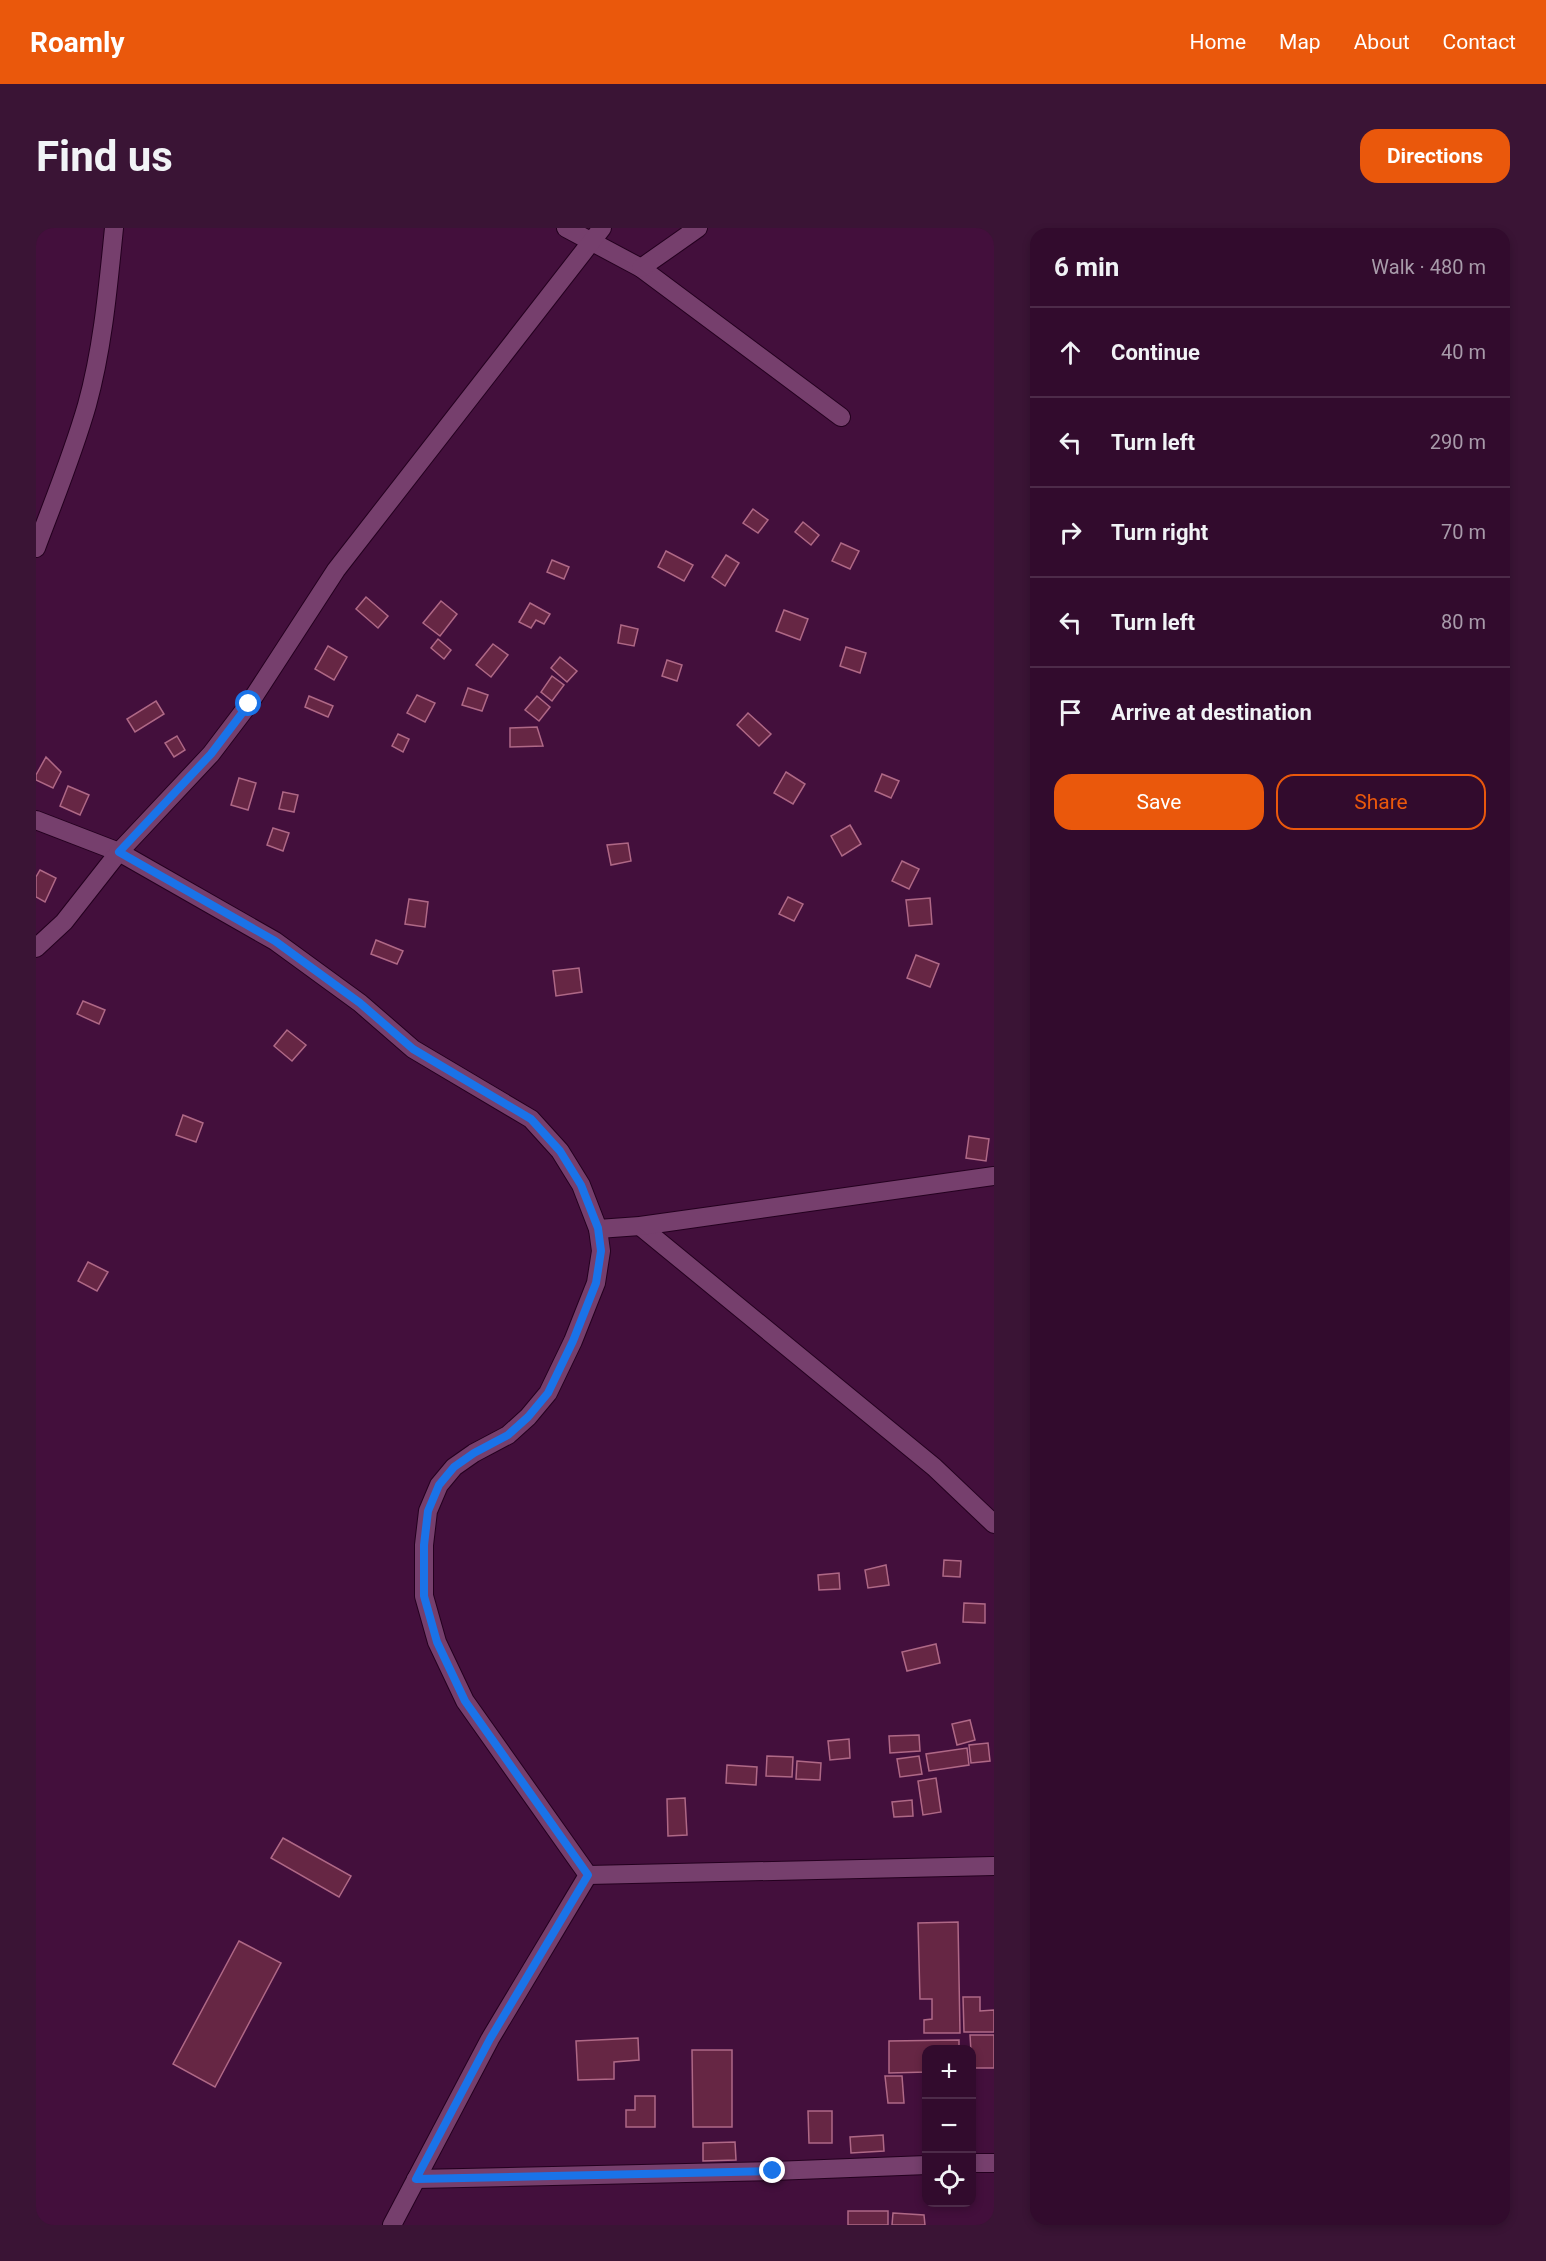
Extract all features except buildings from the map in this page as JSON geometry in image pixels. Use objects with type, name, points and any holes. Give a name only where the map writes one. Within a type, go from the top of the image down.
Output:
[{"type":"street","points":[[36,548],[88,403],[105,320],[114,228]]},
{"type":"street","points":[[566,228],[598,235],[841,417]]},
{"type":"street","points":[[641,268],[698,228]]},
{"type":"street","points":[[36,948],[64,922],[119,852],[211,754],[249,704],[336,570],[598,235]]},
{"type":"street","points":[[36,820],[119,852],[275,941],[360,1003],[413,1049],[531,1119],[560,1151],[581,1185],[598,1228],[601,1251],[596,1283],[573,1341],[548,1393],[528,1417],[508,1435],[474,1453],[454,1467],[439,1485],[428,1511],[424,1545],[424,1596],[437,1642],[465,1701],[588,1875]]},
{"type":"street","points":[[598,1228],[640,1226],[994,1176]]},
{"type":"street","points":[[640,1226],[934,1467],[994,1524]]},
{"type":"street","points":[[588,1875],[994,1866]]},
{"type":"street","points":[[392,2225],[490,2039],[588,1875]]},
{"type":"street","points":[[976,2163],[994,2163]]},
{"type":"street","points":[[416,2179],[922,2165]]},
{"type":"route","points":[[249,704],[211,754],[119,852],[275,941],[360,1003],[413,1049],[531,1119],[560,1151],[581,1185],[598,1228],[601,1251],[596,1283],[573,1341],[548,1393],[528,1417],[508,1435],[474,1453],[454,1467],[439,1485],[428,1511],[424,1545],[424,1596],[437,1642],[465,1701],[588,1875],[490,2039],[416,2179],[773,2171]]}]
